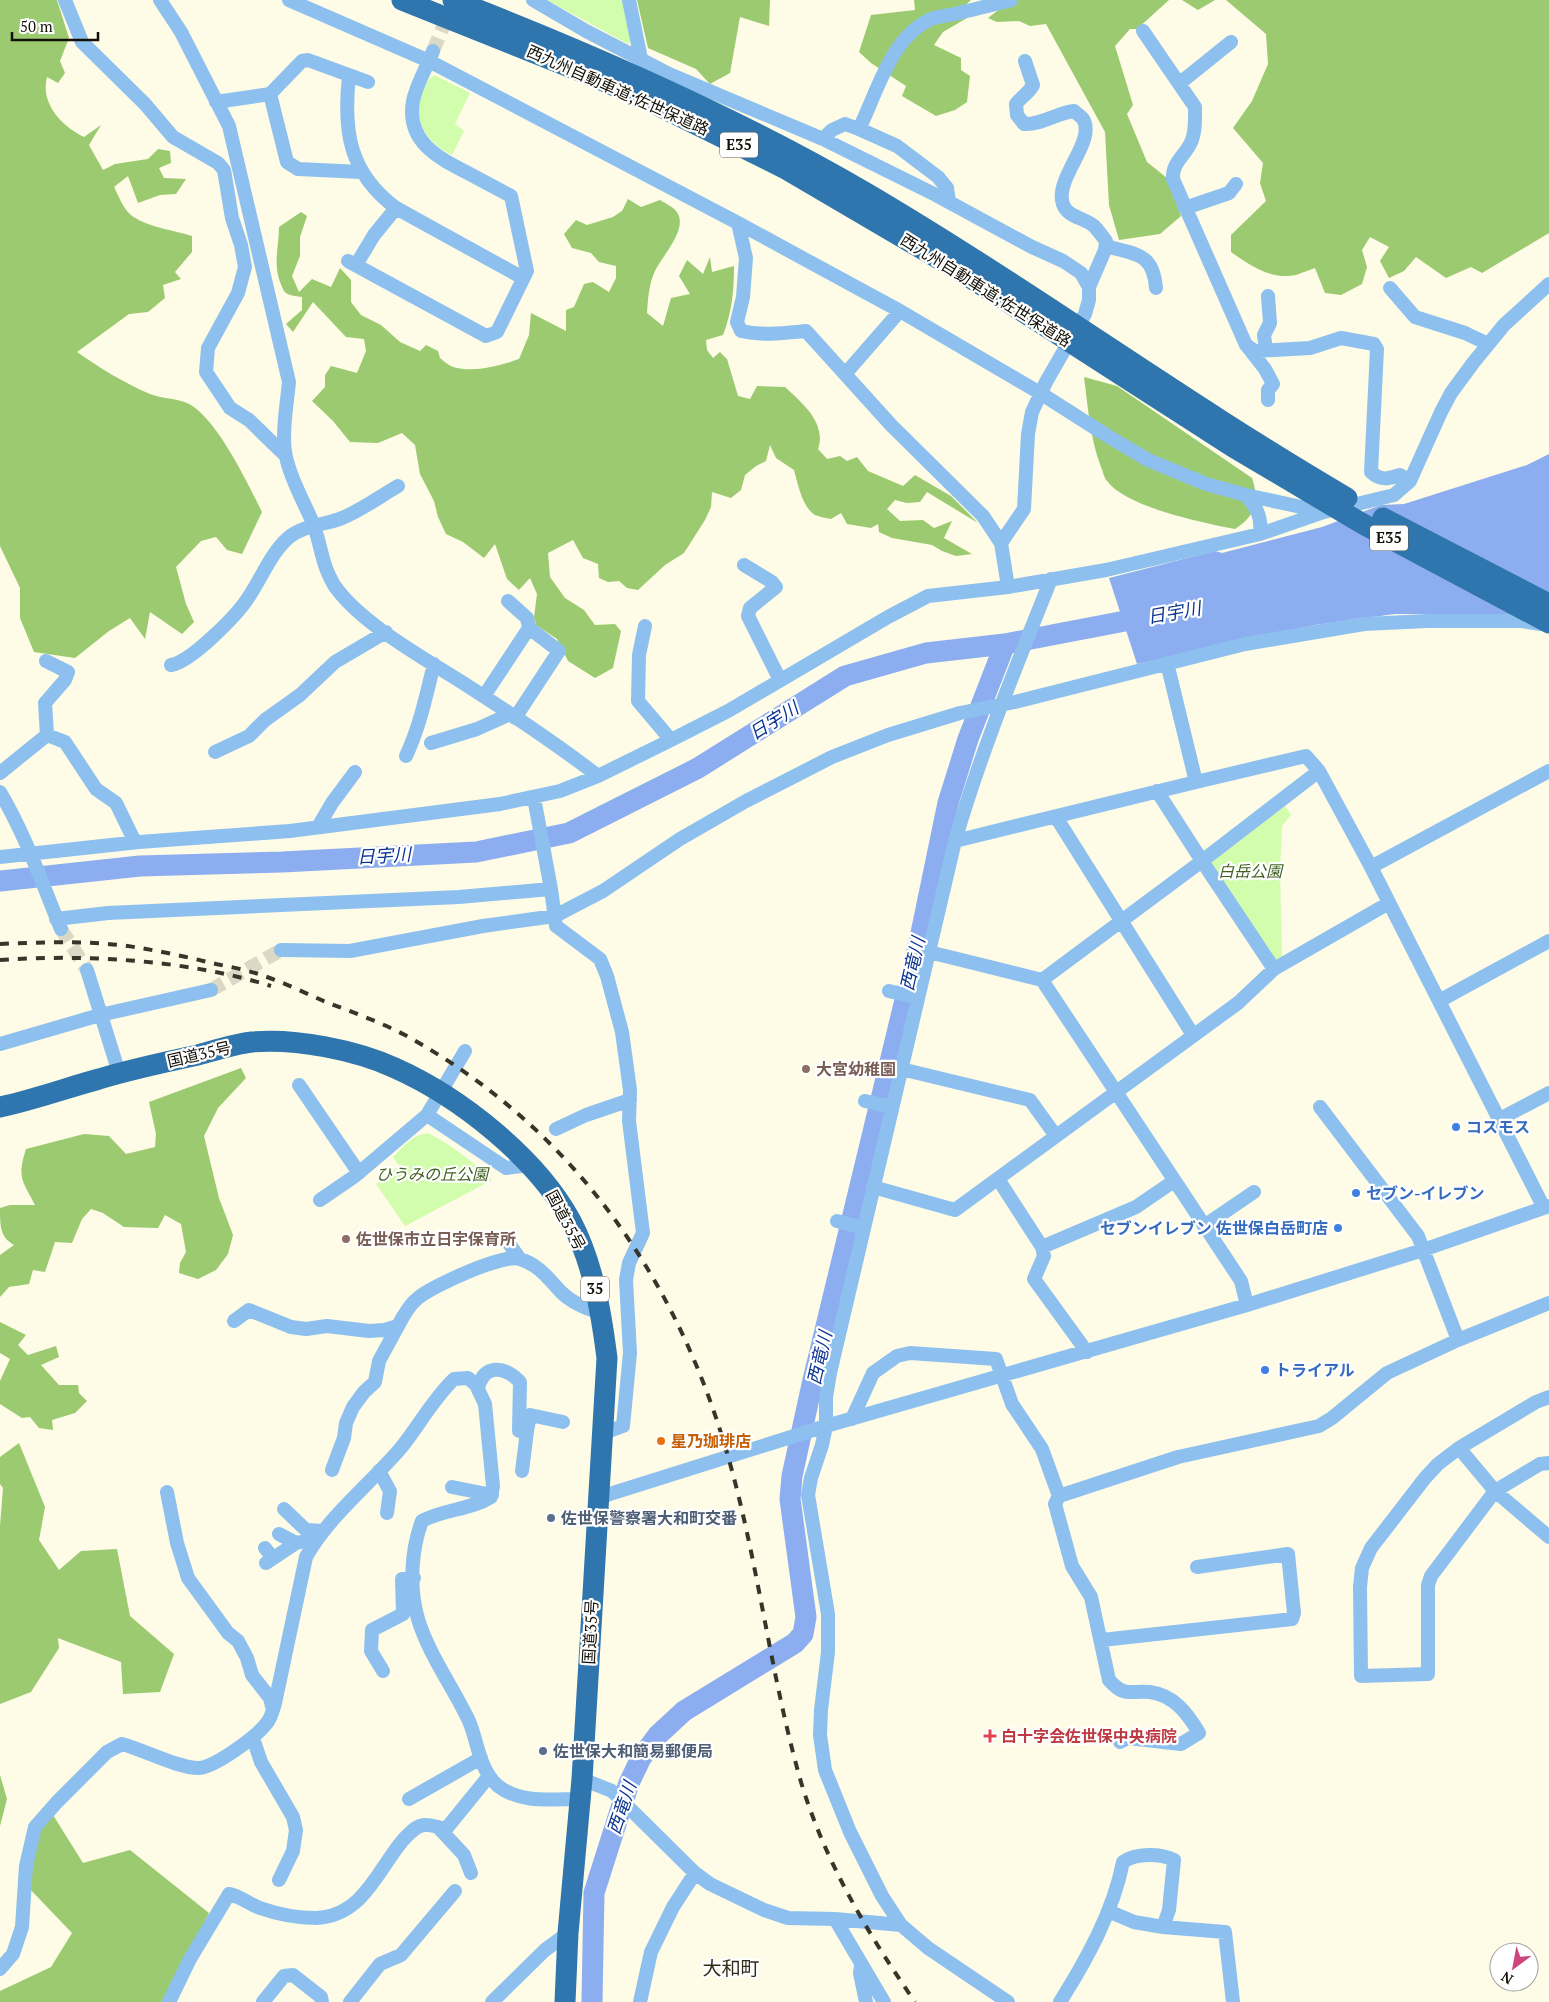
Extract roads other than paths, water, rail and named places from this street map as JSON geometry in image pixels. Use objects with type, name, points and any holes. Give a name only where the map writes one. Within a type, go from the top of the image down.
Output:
[{"type":"highway","name":"西九州自動車道;佐世保道路","points":[[402,0],[592,76],[776,164],[958,270],[1058,325],[1237,440],[1381,517],[1547,614]]},
{"type":"highway","name":"西九州自動車道;佐世保道路","points":[[453,0],[574,49],[752,131],[808,160],[917,223],[1058,325]]},
{"type":"highway","name":"国道35号","points":[[0,1106],[119,1073],[252,1042],[279,1042],[332,1048],[394,1067],[436,1090],[488,1126],[551,1189],[571,1222],[588,1262],[601,1313],[607,1358],[580,1789],[568,1932],[565,2002]]},
{"type":"street","points":[[65,0],[82,42],[145,104],[173,137],[218,163],[224,170],[232,218],[241,245],[245,267],[238,293],[208,348],[206,372],[230,408],[249,420],[286,456]]},
{"type":"street","points":[[160,0],[181,32],[229,126],[289,382],[285,420],[286,456],[296,487],[314,526],[322,559],[335,585],[356,608],[386,632],[569,753],[598,776]]},
{"type":"street","points":[[289,0],[431,56],[900,311],[1040,393],[1148,460],[1206,484],[1324,512],[1403,540],[1547,614]]},
{"type":"street","points":[[533,0],[586,31],[669,74],[823,139],[949,202],[1032,247],[1063,261],[1081,273],[1088,287],[1089,300],[1085,314],[1040,393],[1032,412],[1028,434],[1024,509],[1001,543]]},
{"type":"street","points":[[629,0],[641,59]]},
{"type":"street","points":[[859,128],[871,105],[881,78],[899,45],[912,31],[929,20],[1011,0]]},
{"type":"street","points":[[1143,31],[1195,107],[1196,122],[1192,140],[1172,169],[1173,179],[1246,345],[1265,369],[1273,384],[1268,390],[1268,400]]},
{"type":"street","points":[[1180,84],[1231,42]]},
{"type":"street","points":[[396,208],[352,263],[486,336],[497,332],[527,271],[510,196],[439,158],[428,149],[418,134],[412,117],[413,100],[431,56]]},
{"type":"street","points":[[216,102],[270,94],[302,61],[308,60],[368,82]]},
{"type":"street","points":[[1025,60],[1033,85],[1030,91],[1022,96],[1016,104],[1017,115],[1024,124],[1033,124],[1061,113],[1074,112],[1083,119],[1086,128],[1084,138],[1063,185],[1062,200],[1065,209],[1075,217],[1092,225],[1106,241],[1106,246],[1088,287]]},
{"type":"street","points":[[349,76],[346,104],[347,129],[352,150],[361,172],[383,198],[396,208],[523,278]]},
{"type":"street","points":[[270,94],[287,162],[298,169],[361,172]]},
{"type":"street","points":[[823,139],[832,130],[845,124],[859,128],[897,146],[938,177],[947,188],[949,202]]},
{"type":"street","points":[[1185,208],[1229,193],[1236,184]]},
{"type":"street","points":[[738,223],[746,258],[743,297],[736,322],[741,331],[776,334],[806,331],[822,350],[846,372],[891,425],[983,516],[1001,543],[1008,587]]},
{"type":"street","points":[[1106,246],[1146,259],[1153,269],[1156,288]]},
{"type":"street","points":[[0,857],[135,842],[318,827],[534,798],[560,791],[598,776],[728,711],[928,596],[1050,582],[1106,570],[1260,534],[1324,512],[1394,495],[1410,481],[1451,393],[1504,325],[1549,284]]},
{"type":"street","points":[[1390,288],[1415,317],[1465,333],[1488,344]]},
{"type":"street","points":[[1266,350],[1264,335],[1270,323],[1268,296]]},
{"type":"street","points":[[846,372],[900,311]]},
{"type":"street","points":[[1246,345],[1255,351],[1310,348],[1341,338],[1374,344],[1377,349],[1371,472],[1377,478],[1384,480],[1400,475],[1410,481]]},
{"type":"street","points":[[172,665],[188,657],[204,644],[247,600],[280,547],[289,537],[300,530],[340,519],[360,510],[398,486]]},
{"type":"street","points":[[1246,495],[1257,508],[1261,523],[1260,534]]},
{"type":"street","points":[[744,565],[772,582],[776,587],[750,608],[748,616],[780,680]]},
{"type":"street","points":[[1008,2002],[928,1948],[901,1925],[882,1896],[850,1832],[824,1770],[820,1735],[828,1652],[828,1614],[808,1495],[826,1426],[826,1397],[860,1227],[873,1187],[889,1107],[901,1069],[914,997],[929,952],[955,840],[997,705],[1050,582]]},
{"type":"street","points":[[431,743],[513,716],[559,651],[529,628],[526,618],[508,601]]},
{"type":"street","points":[[281,950],[350,951],[483,926],[555,916],[603,891],[680,839],[746,801],[832,757],[888,734],[964,712],[1245,644],[1364,624],[1427,621],[1522,621],[1547,614]]},
{"type":"street","points":[[645,626],[639,654],[638,701],[671,740]]},
{"type":"street","points":[[484,696],[529,628]]},
{"type":"street","points":[[216,752],[249,736],[265,720],[300,695],[336,662],[386,632]]},
{"type":"street","points":[[46,661],[68,672],[65,680],[45,704],[47,735]]},
{"type":"street","points":[[1167,663],[1196,782]]},
{"type":"street","points":[[406,756],[422,717],[434,664]]},
{"type":"street","points":[[0,774],[47,735]]},
{"type":"street","points":[[47,735],[65,742],[96,789],[116,803],[135,842]]},
{"type":"street","points":[[597,1498],[826,1426],[1248,1305],[1423,1250],[1547,1207],[1498,1120],[1371,867],[1319,771],[1306,756],[955,840]]},
{"type":"street","points":[[1042,980],[1319,771]]},
{"type":"street","points":[[1371,867],[1549,771]]},
{"type":"street","points":[[318,827],[332,803],[355,772]]},
{"type":"street","points":[[1157,791],[1274,969]]},
{"type":"street","points":[[0,792],[14,815],[32,854],[59,924],[108,913],[459,896],[551,889]]},
{"type":"street","points":[[534,798],[556,926],[600,959],[607,976],[622,1032],[630,1090],[629,1121],[643,1233],[629,1263],[626,1280],[630,1353],[623,1426],[602,1434]]},
{"type":"street","points":[[1056,817],[1193,1035]]},
{"type":"street","points":[[873,1187],[955,1210],[1238,1003],[1274,969],[1389,903]]},
{"type":"street","points":[[1439,1000],[1549,941]]},
{"type":"street","points":[[929,952],[1042,980],[1241,1281],[1248,1305]]},
{"type":"street","points":[[87,970],[119,1073]]},
{"type":"street","points":[[0,1044],[100,1015],[212,990]]},
{"type":"street","points":[[891,991],[914,997]]},
{"type":"street","points":[[320,1200],[359,1173],[427,1115],[465,1051]]},
{"type":"street","points":[[901,1069],[1030,1100],[1056,1136]]},
{"type":"street","points":[[299,1085],[359,1173]]},
{"type":"street","points":[[1498,1120],[1549,1093]]},
{"type":"street","points":[[556,1129],[586,1115],[630,1100]]},
{"type":"street","points":[[866,1101],[889,1107]]},
{"type":"street","points":[[1320,1107],[1418,1236],[1458,1340]]},
{"type":"street","points":[[427,1115],[506,1168],[529,1165]]},
{"type":"street","points":[[998,1179],[1042,1247],[1044,1256],[1034,1279],[1087,1352]]},
{"type":"street","points":[[1042,1247],[1136,1208],[1174,1182]]},
{"type":"street","points":[[1204,1226],[1254,1192]]},
{"type":"street","points":[[838,1222],[860,1227]]},
{"type":"street","points":[[505,1238],[520,1258],[545,1273],[569,1299],[601,1313]]},
{"type":"street","points":[[332,1470],[344,1438],[346,1423],[353,1407],[364,1392],[375,1382],[379,1361],[398,1326],[416,1299],[450,1280],[494,1262],[512,1257],[520,1258]]},
{"type":"street","points":[[1120,1742],[1128,1738],[1152,1739],[1181,1744],[1200,1733],[1176,1702],[1160,1694],[1148,1692],[1128,1694],[1118,1690],[1109,1680],[1102,1640],[1091,1597],[1072,1566],[1054,1504],[1059,1496],[1178,1457],[1318,1426],[1332,1418],[1387,1373],[1458,1340],[1549,1303]]},
{"type":"street","points":[[234,1321],[249,1310],[291,1327],[306,1329],[327,1326],[369,1331],[384,1330],[398,1326]]},
{"type":"street","points":[[852,1419],[873,1373],[897,1356],[910,1353],[996,1359],[1012,1404],[1042,1449],[1059,1496]]},
{"type":"street","points":[[478,1389],[480,1379],[485,1373],[494,1370],[507,1371],[514,1376],[520,1382],[518,1431],[527,1431]]},
{"type":"street","points":[[0,1969],[13,1954],[22,1926],[26,1866],[35,1827],[107,1752],[122,1744],[200,1768],[218,1761],[253,1738],[268,1723],[273,1710],[306,1557],[319,1535],[416,1429],[446,1386],[454,1379],[468,1378],[476,1385],[487,1415],[489,1454],[494,1486],[492,1495],[480,1504],[442,1512],[422,1521],[415,1549],[414,1578],[418,1618],[430,1646],[469,1721],[489,1776],[498,1786],[514,1796],[540,1799],[580,1789],[612,1790],[695,1873],[710,1884],[764,1910],[788,1918],[835,1919],[901,1925]]},
{"type":"street","points":[[1549,1398],[1536,1402],[1459,1448],[1438,1464],[1371,1548],[1362,1568],[1360,1587],[1361,1676],[1428,1674],[1428,1585],[1431,1576],[1495,1491],[1540,1464],[1549,1463]]},
{"type":"street","points":[[522,1471],[530,1415],[564,1422]]},
{"type":"street","points":[[1459,1448],[1495,1491],[1549,1538]]},
{"type":"street","points":[[379,1471],[390,1491],[387,1513]]},
{"type":"street","points":[[452,1487],[492,1495]]},
{"type":"street","points":[[167,1492],[177,1543],[188,1578],[194,1589],[228,1633],[238,1641],[247,1658],[252,1675],[270,1698],[273,1710]]},
{"type":"street","points":[[284,1509],[306,1530],[319,1535]]},
{"type":"street","points":[[279,1534],[296,1543]]},
{"type":"street","points":[[268,1556],[319,1535]]},
{"type":"street","points":[[1102,1640],[1292,1619],[1294,1613],[1288,1554],[1197,1567]]},
{"type":"street","points":[[382,1671],[370,1651],[372,1630],[403,1614],[402,1579],[414,1578]]},
{"type":"street","points":[[253,1738],[260,1762],[292,1818],[296,1830],[293,1851],[279,1880]]},
{"type":"street","points":[[409,1799],[481,1758]]},
{"type":"street","points":[[169,2002],[190,1959],[229,1894],[259,1908],[296,1917],[318,1918],[338,1912],[358,1901],[368,1890],[393,1853],[415,1828],[425,1824],[446,1829],[489,1776]]},
{"type":"street","points":[[438,1827],[464,1855],[471,1873]]},
{"type":"street","points":[[1060,2002],[1086,1958],[1108,1911],[1123,1862],[1128,1859],[1145,1856],[1166,1856],[1174,1860],[1169,1910],[1163,1927]]},
{"type":"street","points":[[640,2002],[651,1952],[673,1907],[695,1873]]},
{"type":"street","points":[[350,2002],[380,1964],[401,1955],[455,1891]]},
{"type":"street","points":[[1108,1911],[1134,1922],[1163,1927],[1225,1932],[1233,2002]]},
{"type":"street","points":[[835,1919],[884,2002]]},
{"type":"street","points":[[492,2002],[545,1950],[568,1932]]},
{"type":"street","points":[[861,1963],[860,1973],[866,2002]]},
{"type":"street","points":[[263,2002],[284,1976],[293,1975],[321,1997],[322,2002]]},
{"type":"water","points":[[1549,454],[1549,597],[1516,614],[1395,614],[1315,625],[1137,664],[1109,578],[1215,551],[1222,553],[1322,527],[1381,505],[1404,504],[1527,465]]},
{"type":"waterway","name":"日宇川","points":[[0,881],[140,866],[282,862],[476,852],[569,833],[698,768],[845,676],[926,653],[1005,644],[1151,616]]},
{"type":"waterway","name":"西竜川","points":[[592,2002],[594,1893],[629,1783],[641,1758],[658,1735],[684,1711],[795,1643],[803,1634],[806,1617],[790,1499],[792,1476],[813,1380],[920,938],[948,803],[968,739],[1005,644]]},
{"type":"tunnel","points":[[433,51],[450,10]]},
{"type":"tunnel","points":[[61,929],[87,970]]},
{"type":"tunnel","points":[[211,990],[281,950]]},
{"type":"railway","points":[[0,944],[70,942],[123,945],[188,957],[245,970],[269,978],[376,1021],[405,1035],[462,1070],[513,1110],[560,1154],[602,1202],[639,1255],[671,1311],[698,1370],[721,1433],[744,1519],[790,1739],[811,1812],[822,1841],[849,1896],[915,2002]]},
{"type":"railway","points":[[0,960],[67,958],[137,961],[206,970],[271,986]]},
{"type":"place","name":"大宮幼稚園","points":[[806,1069]]},
{"type":"place","name":"コスモス","points":[[1456,1127]]},
{"type":"place","name":"セブン-イレブン","points":[[1356,1193]]},
{"type":"place","name":"セブンイレブン 佐世保白岳町店","points":[[1338,1228]]},
{"type":"place","name":"佐世保市立日宇保育所","points":[[346,1239]]},
{"type":"place","name":"トライアル","points":[[1265,1370]]},
{"type":"place","name":"星乃珈琲店","points":[[661,1441]]},
{"type":"place","name":"佐世保警察署大和町交番","points":[[551,1518]]},
{"type":"place","name":"白十字会佐世保中央病院","points":[[990,1736]]},
{"type":"place","name":"佐世保大和簡易郵便局","points":[[543,1751]]},
{"type":"district","name":"大和町","points":[[731,1968]]},
{"type":"park label","name":"白岳公園","points":[[1250,871]]},
{"type":"park label","name":"ひうみの丘公園","points":[[432,1174]]}]
